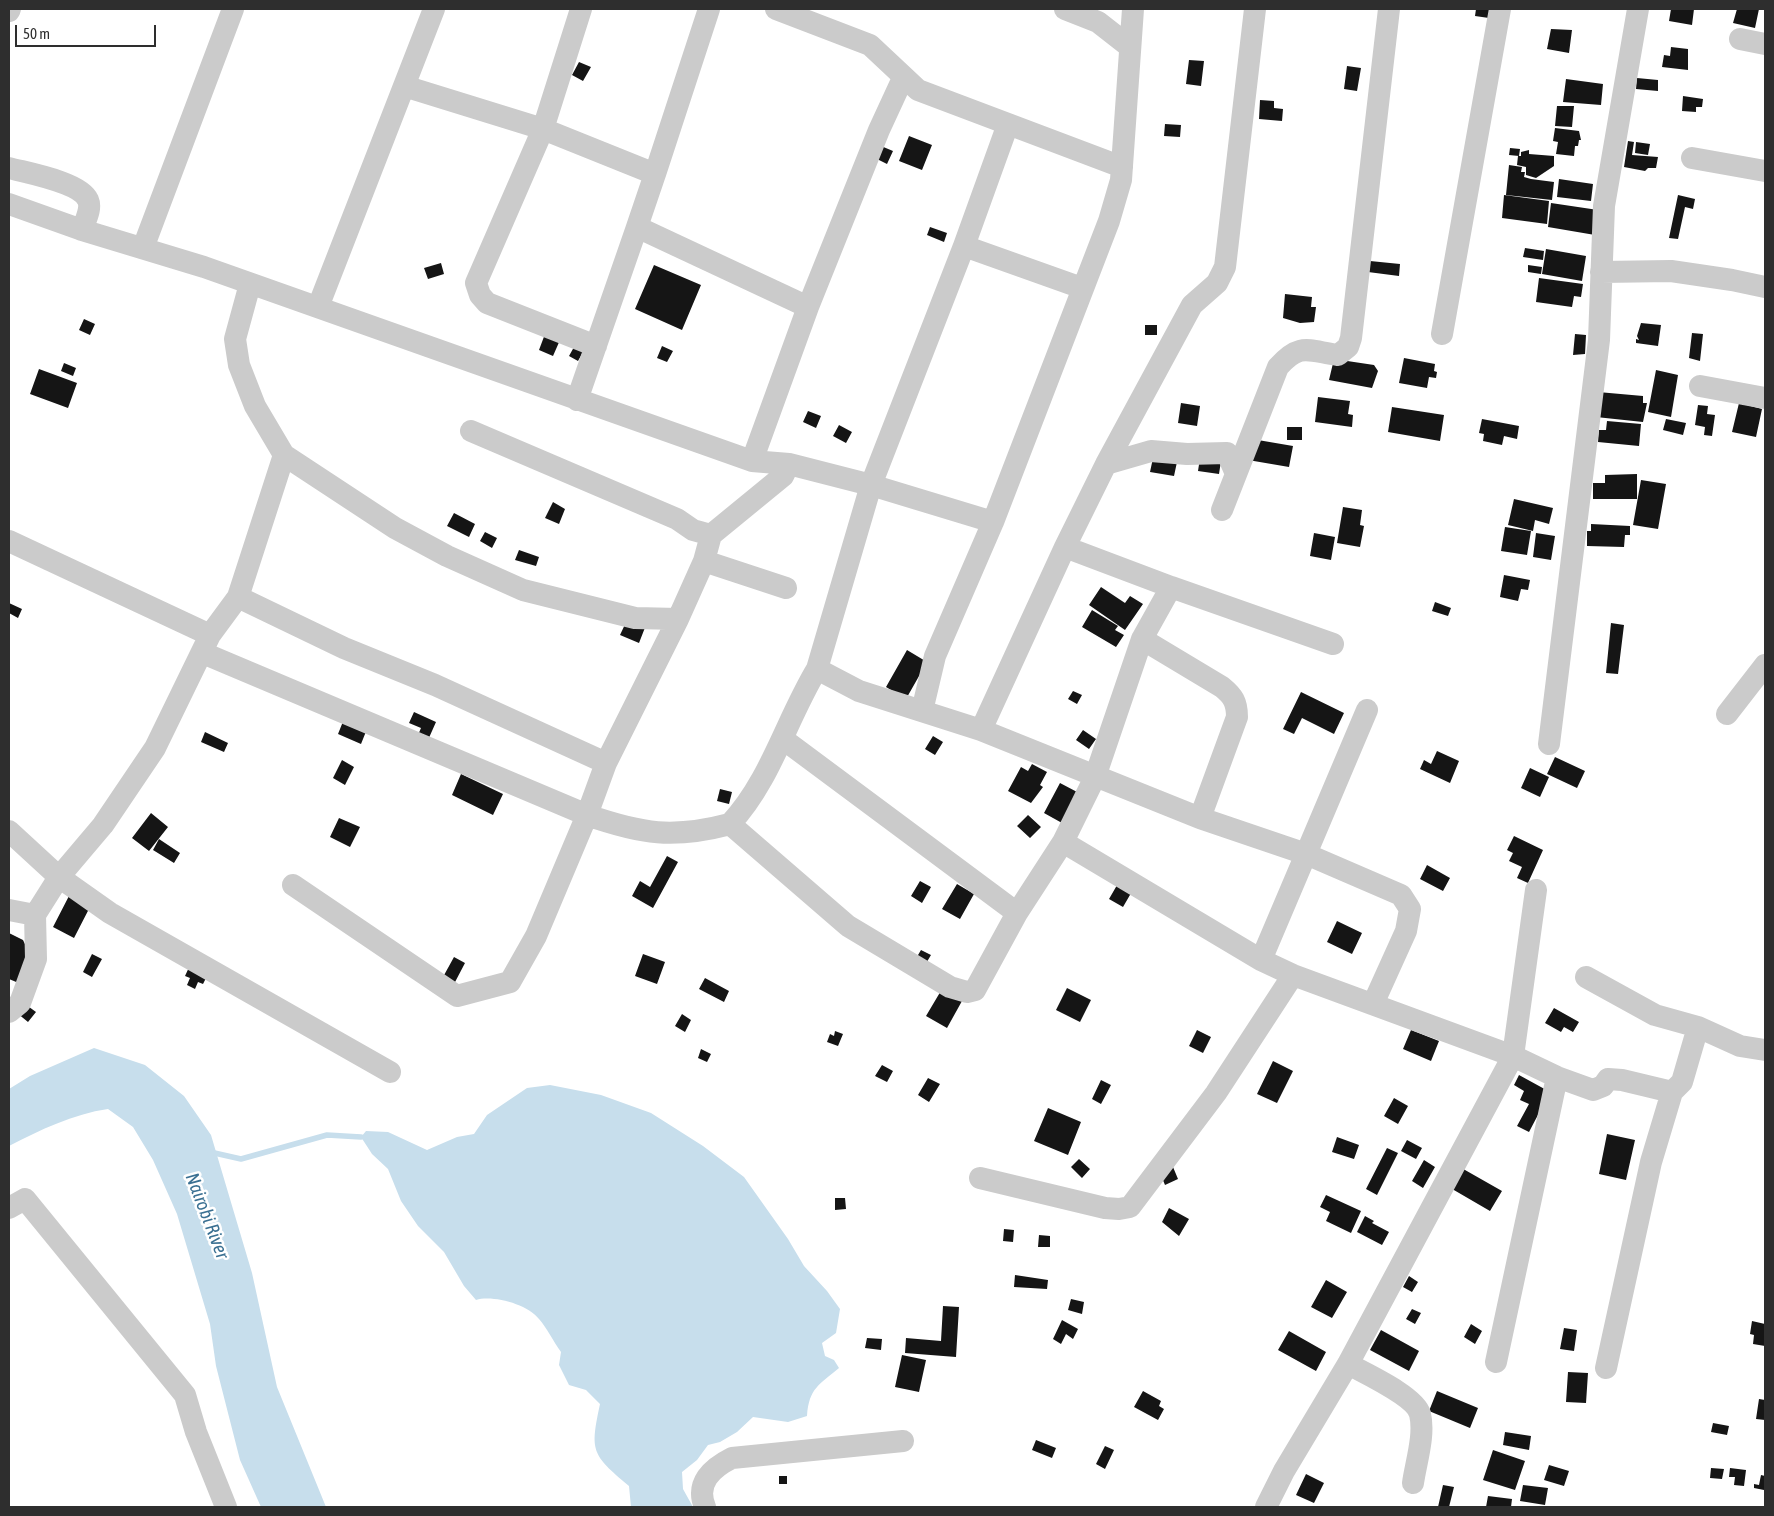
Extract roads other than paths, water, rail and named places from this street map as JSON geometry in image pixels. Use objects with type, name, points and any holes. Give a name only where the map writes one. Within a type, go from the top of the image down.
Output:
[{"type":"street","points":[[142,248],[233,9]]},
{"type":"street","points":[[318,306],[434,9]]},
{"type":"street","points":[[581,9],[543,129],[476,283],[480,295],[487,303],[596,346]]},
{"type":"street","points":[[577,400],[655,174],[709,9]]},
{"type":"street","points":[[776,9],[870,45],[889,61],[903,78],[918,90],[1122,167]]},
{"type":"street","points":[[1065,9],[1098,22],[1130,46]]},
{"type":"street","points":[[922,711],[935,656],[993,522],[1109,221],[1121,180],[1133,9]]},
{"type":"street","points":[[981,730],[1064,548],[1106,464],[1192,305],[1217,283],[1226,267],[1255,9]]},
{"type":"street","points":[[1222,510],[1278,367],[1291,352],[1302,350],[1338,355],[1348,347],[1352,338],[1389,9]]},
{"type":"street","points":[[1442,334],[1500,9]]},
{"type":"street","points":[[1549,744],[1595,372],[1604,206],[1638,9]]},
{"type":"street","points":[[1740,39],[1765,44]]},
{"type":"street","points":[[752,461],[808,308],[879,130],[903,78]]},
{"type":"street","points":[[404,86],[543,129],[655,174]]},
{"type":"street","points":[[9,541],[206,644],[587,816],[625,828],[659,834],[700,832],[730,824],[753,796],[782,739],[789,720],[817,669],[871,485],[964,246],[1008,124]]},
{"type":"street","points":[[1692,158],[1765,171]]},
{"type":"street","points":[[9,168],[67,184],[81,192],[88,200],[88,211],[82,230]]},
{"type":"street","points":[[9,204],[82,230],[318,306],[752,461],[789,464],[871,485],[993,522]]},
{"type":"street","points":[[637,227],[808,308]]},
{"type":"street","points":[[964,246],[1082,288]]},
{"type":"street","points":[[1601,272],[1671,271],[1765,287]]},
{"type":"street","points":[[250,284],[235,338],[239,365],[255,406],[284,455],[395,528],[447,556],[523,590],[635,618],[678,619]]},
{"type":"street","points":[[1700,386],[1765,398]]},
{"type":"street","points":[[471,431],[677,519],[694,530],[711,535]]},
{"type":"street","points":[[1106,464],[1151,451],[1187,454],[1227,453],[1236,474]]},
{"type":"street","points":[[9,1012],[20,1003],[36,959],[35,915],[59,877],[103,824],[155,748],[206,644],[238,596],[284,455]]},
{"type":"street","points":[[293,885],[457,996],[510,982],[536,936],[587,816],[606,764],[678,619],[704,561],[711,535],[783,476],[789,464]]},
{"type":"street","points":[[1064,548],[1333,644]]},
{"type":"street","points":[[704,561],[786,588]]},
{"type":"street","points":[[730,824],[848,926],[950,987],[967,992],[975,990],[1017,913],[1063,842],[1094,777],[1142,640],[1170,587]]},
{"type":"street","points":[[238,596],[344,648],[435,685],[606,764]]},
{"type":"street","points":[[1142,640],[1222,687],[1232,696],[1237,704],[1237,716],[1200,818]]},
{"type":"street","points":[[1727,714],[1765,665]]},
{"type":"street","points":[[817,669],[859,691],[981,730],[1200,818],[1306,854],[1401,895],[1410,909],[1406,931],[1373,1004]]},
{"type":"street","points":[[1261,960],[1367,710]]},
{"type":"street","points":[[782,739],[1017,913]]},
{"type":"street","points":[[9,831],[59,877],[110,913],[390,1072]]},
{"type":"street","points":[[1063,842],[1261,960],[1293,975],[1513,1056],[1557,1077],[1593,1090],[1603,1086],[1608,1079],[1615,1079],[1672,1092]]},
{"type":"street","points":[[1266,1507],[1284,1471],[1348,1364],[1513,1056],[1536,890]]},
{"type":"street","points":[[9,910],[35,915]]},
{"type":"street","points":[[980,1178],[1105,1208],[1119,1210],[1130,1207],[1216,1093],[1293,975]]},
{"type":"street","points":[[1586,977],[1655,1015],[1698,1027],[1740,1046],[1765,1050]]},
{"type":"street","points":[[1606,1368],[1651,1162],[1672,1092],[1682,1082],[1698,1027]]},
{"type":"street","points":[[1496,1362],[1557,1077]]},
{"type":"street","points":[[9,1208],[25,1199],[185,1395],[196,1432],[226,1507]]},
{"type":"street","points":[[1348,1364],[1413,1402],[1420,1413],[1421,1429],[1413,1483]]},
{"type":"street","points":[[705,1507],[700,1497],[706,1480],[715,1467],[732,1458],[904,1441]]},
{"type":"water","name":"Nairobi River","points":[[94,1048],[145,1065],[184,1096],[211,1135],[252,1273],[277,1387],[326,1507],[261,1507],[240,1460],[216,1366],[210,1324],[177,1214],[153,1160],[133,1127],[108,1109],[69,1119],[9,1146],[9,1089],[30,1076]]},
{"type":"water","points":[[550,1085],[601,1095],[651,1113],[703,1146],[744,1177],[788,1239],[804,1266],[827,1291],[840,1309],[836,1333],[822,1343],[825,1356],[834,1360],[839,1368],[816,1388],[810,1399],[807,1416],[788,1422],[753,1417],[737,1432],[720,1442],[708,1445],[697,1460],[682,1472],[683,1489],[693,1507],[631,1507],[629,1486],[607,1466],[596,1451],[595,1432],[600,1404],[586,1390],[569,1385],[559,1365],[561,1352],[542,1323],[534,1314],[518,1305],[500,1300],[476,1300],[464,1286],[444,1252],[418,1226],[401,1201],[388,1169],[372,1154],[361,1137],[366,1131],[388,1132],[427,1150],[457,1137],[474,1134],[487,1115],[527,1088]]},
{"type":"waterway","points":[[210,1152],[241,1159],[327,1135],[361,1137]]}]
